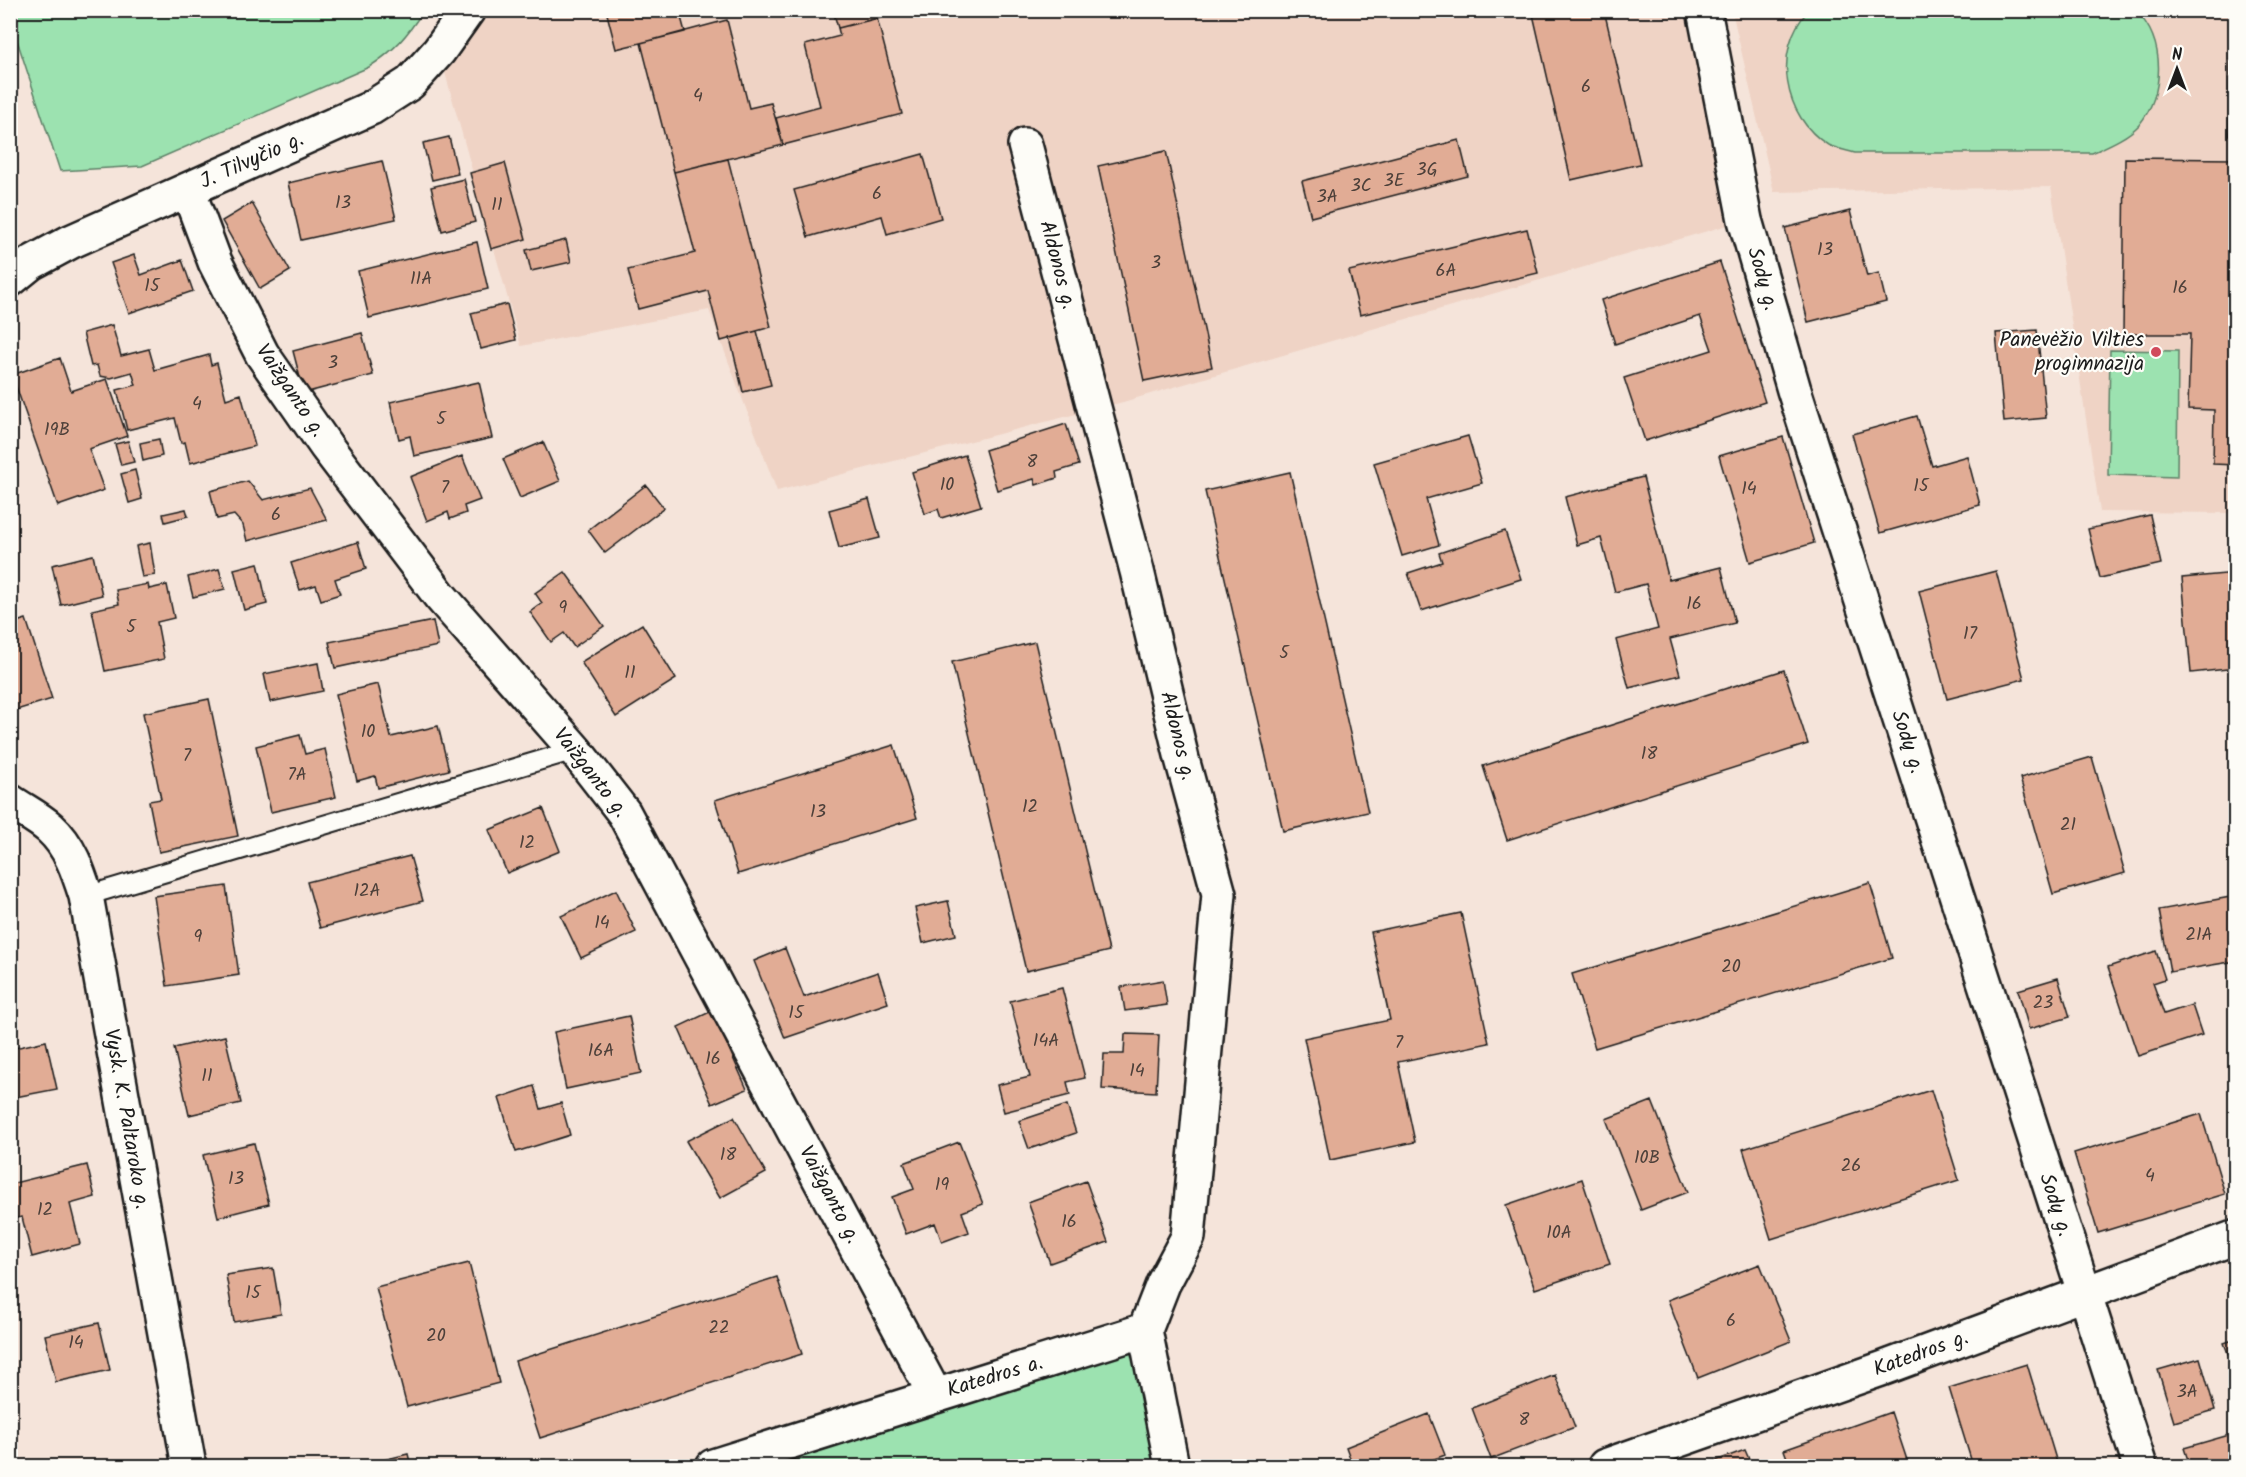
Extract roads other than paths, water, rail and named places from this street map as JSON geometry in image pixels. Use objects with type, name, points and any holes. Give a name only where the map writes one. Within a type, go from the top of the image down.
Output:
[{"type":"street","name":"J. Tilvyčio g.","points":[[10,280],[31,263],[70,242],[371,108],[410,83],[439,51],[468,10]]},
{"type":"street","name":"Sodų g.","points":[[1704,10],[1745,220],[1794,390],[2140,1467]]},
{"type":"street","name":"Aldonos g.","points":[[1025,145],[1139,576],[1182,759],[1219,894],[1188,1237],[1163,1284],[1145,1330]]},
{"type":"street","name":"Vaižganto g.","points":[[188,190],[215,261],[262,354],[326,446],[440,596],[575,750],[624,813],[935,1395]]},
{"type":"street","name":"Vysk. K. Paltaroko g.","points":[[10,801],[50,828],[67,849],[78,868],[86,896],[189,1467]]},
{"type":"street","name":"Katedros g.","points":[[1605,1467],[1884,1368],[2235,1237]]},
{"type":"street","name":"Katedros a.","points":[[713,1467],[1145,1330]]},
{"type":"street","points":[[1145,1330],[1172,1467]]},
{"type":"lane","points":[[86,896],[575,750]]},
{"type":"place","name":"Panevėžio Vilties progimnazija","points":[[2156,352]]}]
